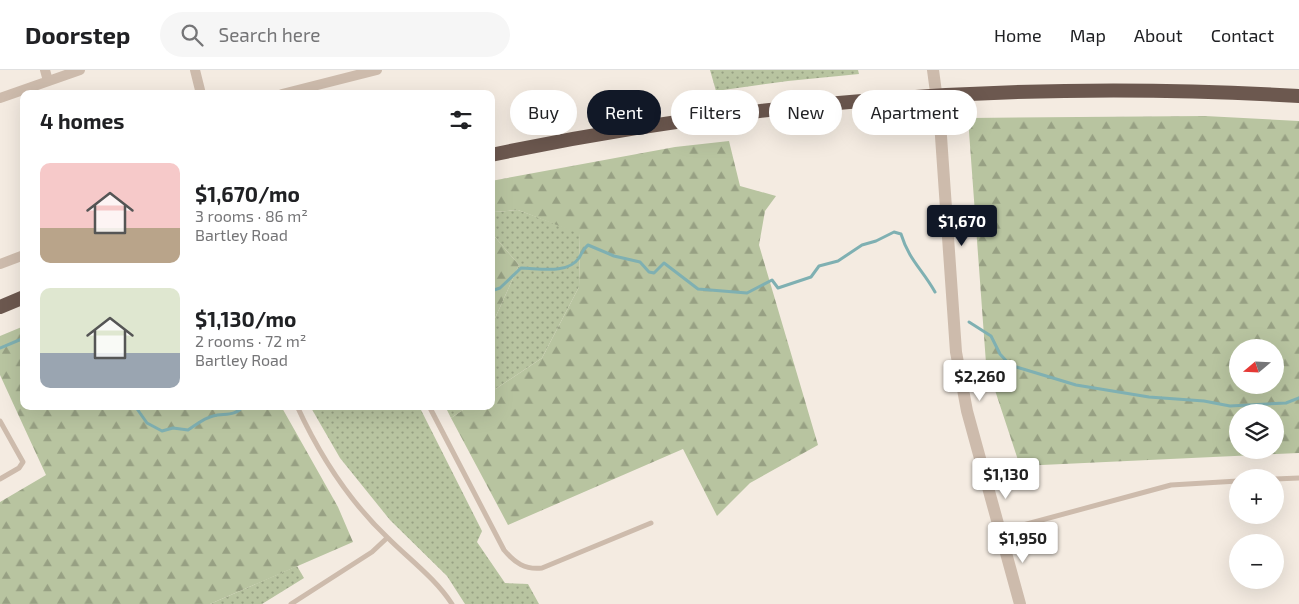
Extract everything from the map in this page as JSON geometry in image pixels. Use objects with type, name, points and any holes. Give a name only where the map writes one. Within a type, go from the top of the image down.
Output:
[{"type":"highway","points":[[977,93],[1138,89],[1299,96]]},
{"type":"highway","points":[[495,154],[622,130],[703,118],[852,101]]},
{"type":"highway","points":[[0,307],[20,299]]},
{"type":"street","points":[[45,70],[48,81]]},
{"type":"street","points":[[23,90],[80,70]]},
{"type":"street","points":[[195,70],[200,90]]},
{"type":"street","points":[[296,90],[354,73],[377,70]]},
{"type":"street","points":[[933,70],[936,90]]},
{"type":"street","points":[[0,98],[20,91]]},
{"type":"street","points":[[940,135],[956,352],[967,411],[1020,604]]},
{"type":"street","points":[[0,264],[20,256]]},
{"type":"lane","points":[[299,410],[330,465],[350,494],[387,538],[427,574],[452,604]]},
{"type":"lane","points":[[431,410],[504,550],[521,566],[530,569],[542,568],[652,523]]},
{"type":"lane","points":[[0,421],[23,462],[19,468],[0,479]]},
{"type":"lane","points":[[1284,479],[1299,478]]},
{"type":"lane","points":[[1001,531],[1171,485],[1229,482]]},
{"type":"lane","points":[[291,604],[372,552],[387,538]]},
{"type":"green space","points":[[710,70],[858,70],[859,74],[788,81],[716,90]]},
{"type":"green space","points":[[1205,116],[1299,121],[1299,453],[1284,454],[1284,404],[1229,404],[1229,456],[1020,466],[986,363],[969,135],[977,135],[977,118]]},
{"type":"green space","points":[[729,141],[740,186],[776,196],[765,211],[759,245],[818,445],[750,483],[717,516],[683,449],[508,525],[451,418],[463,410],[495,410],[495,389],[542,358],[579,287],[580,234],[518,210],[495,212],[495,180],[675,147]]},
{"type":"green space","points":[[518,210],[580,233],[579,287],[542,358],[495,389],[495,318],[519,265],[495,237],[495,212]]},
{"type":"green space","points":[[495,237],[519,265],[495,318]]},
{"type":"green space","points":[[20,328],[20,410],[283,410],[338,507],[353,542],[210,604],[0,604],[0,502],[46,475],[0,375],[0,336]]},
{"type":"green space","points":[[312,410],[421,410],[482,531],[477,542],[505,583],[528,584],[539,604],[465,604],[447,576],[390,520],[340,458]]},
{"type":"green space","points":[[447,410],[463,410],[451,418]]},
{"type":"green space","points":[[297,566],[304,578],[262,604],[210,604]]},
{"type":"waterway","points":[[495,290],[500,288],[521,268],[560,269],[567,267],[579,258],[588,245],[614,256],[640,262],[649,272],[654,273],[664,263],[698,289],[747,293],[772,280],[778,288],[811,277],[819,266],[838,261],[862,245],[876,241],[894,232],[901,234],[912,258],[935,292]]},
{"type":"waterway","points":[[969,322],[991,336],[1000,354],[1010,365],[1076,385],[1149,397],[1204,401],[1230,406],[1286,403],[1299,398]]},
{"type":"waterway","points":[[0,348],[20,340]]},
{"type":"waterway","points":[[138,410],[147,423],[162,431],[173,428],[188,430],[206,418],[233,413],[239,410]]}]
